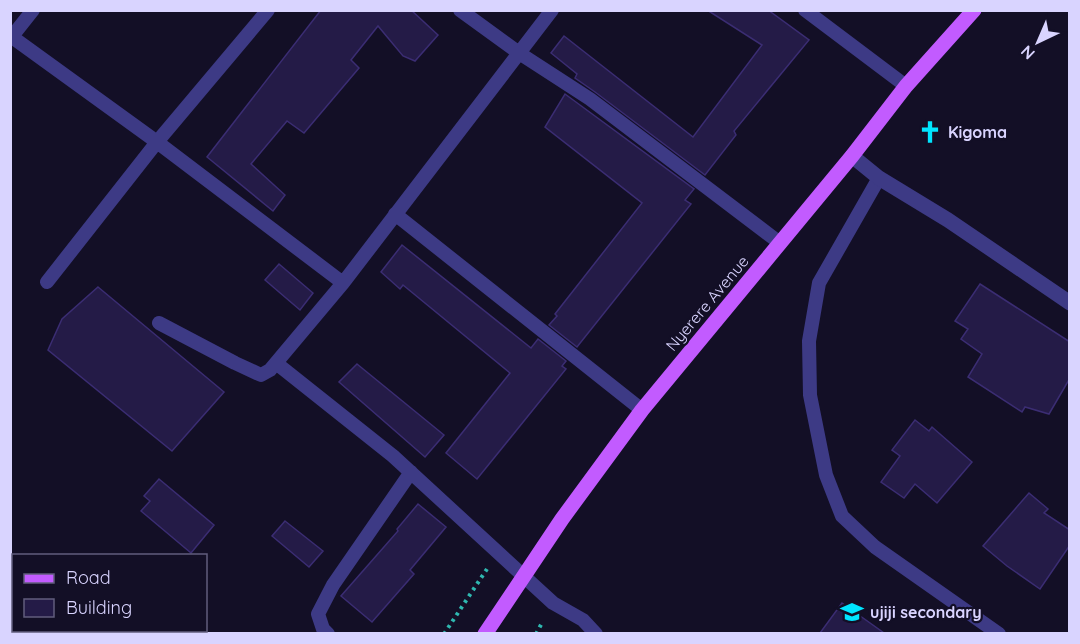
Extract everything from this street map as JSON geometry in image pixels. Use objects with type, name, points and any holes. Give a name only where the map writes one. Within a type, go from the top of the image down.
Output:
[{"type":"main road","name":"Nyerere Avenue","points":[[485,633],[526,576],[562,519],[642,410],[852,156],[906,86],[974,10]]},
{"type":"street","points":[[852,156],[879,178],[948,220],[1070,303]]},
{"type":"lane","points":[[33,10],[11,38],[157,142],[343,283]]},
{"type":"lane","points":[[47,282],[157,142],[268,10]]},
{"type":"lane","points":[[460,10],[519,53],[590,99],[780,243]]},
{"type":"lane","points":[[159,322],[261,375],[270,370],[343,283],[552,10]]},
{"type":"lane","points":[[805,10],[906,86]]},
{"type":"lane","points":[[879,178],[819,283],[809,341],[810,395],[826,475],[842,516],[875,547],[999,633]]},
{"type":"lane","points":[[395,214],[642,410]]},
{"type":"lane","points":[[276,363],[393,456],[553,603],[583,620],[596,633]]},
{"type":"lane","points":[[328,633],[323,629],[318,614],[333,585],[411,472]]},
{"type":"path","points":[[444,633],[498,552]]},
{"type":"building","points":[[321,10],[411,10],[438,35],[415,61],[403,56],[378,26],[351,60],[359,68],[304,133],[287,121],[251,164],[285,195],[273,211],[207,157]]},
{"type":"building","points":[[707,10],[768,10],[809,40],[734,131],[736,135],[705,175],[575,78],[577,74],[551,53],[564,36],[693,137],[762,45]]},
{"type":"building","points":[[565,94],[694,189],[685,200],[691,204],[577,347],[549,325],[557,316],[555,314],[642,203],[545,127]]},
{"type":"building","points":[[402,245],[531,348],[538,339],[566,361],[562,366],[566,369],[477,479],[446,453],[510,373],[403,285],[400,289],[381,272]]},
{"type":"building","points":[[279,264],[313,293],[300,310],[265,280]]},
{"type":"building","points":[[980,284],[1070,342],[1070,378],[1049,414],[1025,407],[1022,412],[968,377],[982,354],[961,339],[968,329],[955,321]]},
{"type":"building","points":[[98,287],[224,392],[172,451],[48,350],[62,319]]},
{"type":"building","points":[[357,364],[444,435],[425,457],[339,382]]},
{"type":"building","points":[[915,420],[929,431],[932,427],[972,462],[937,503],[915,484],[904,498],[881,482],[900,456],[892,450]]},
{"type":"building","points":[[159,479],[214,525],[191,553],[141,511],[150,501],[144,496]]},
{"type":"building","points":[[1029,493],[1048,509],[1044,513],[1070,530],[1070,545],[1040,589],[983,546]]},
{"type":"building","points":[[418,504],[446,527],[410,570],[414,574],[372,622],[341,596],[398,531],[397,529]]},
{"type":"building","points":[[285,521],[323,551],[309,567],[272,536]]},
{"type":"building","points":[[842,603],[884,633],[820,633]]},
{"type":"place","name":"Kigoma","points":[[930,132]]},
{"type":"place","name":"ujiji secondary","points":[[852,612]]}]
